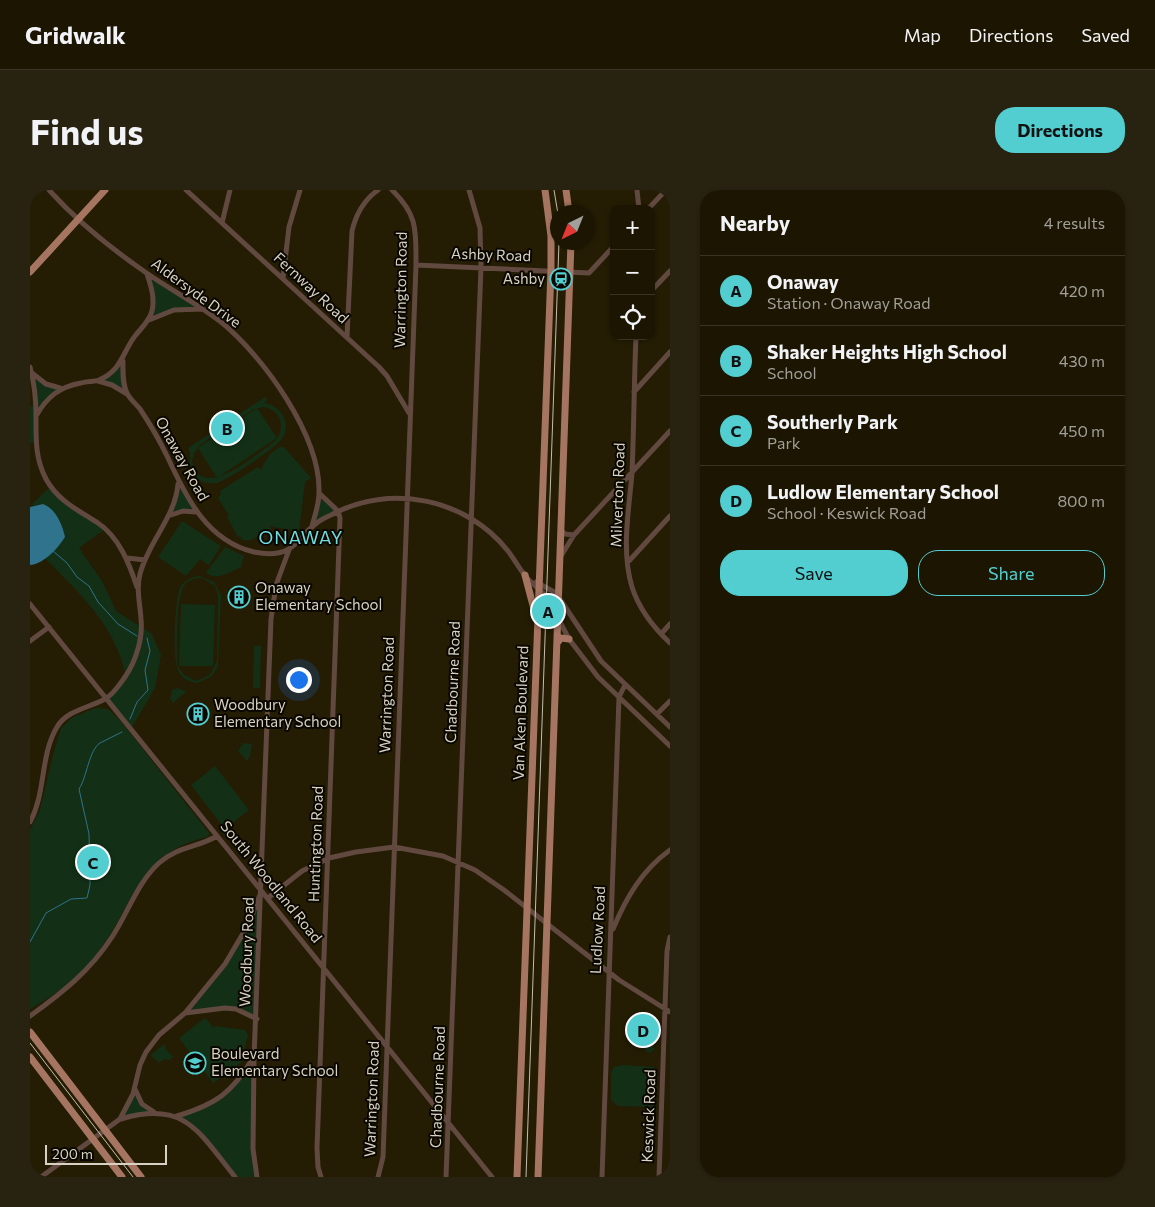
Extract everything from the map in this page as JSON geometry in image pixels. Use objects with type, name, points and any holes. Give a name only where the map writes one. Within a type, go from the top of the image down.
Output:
[{"type":"main road","points":[[30,272],[105,190]]},
{"type":"main road","name":"Van Aken Boulevard","points":[[517,1177],[551,270],[550,231],[545,190]]},
{"type":"main road","points":[[566,190],[568,205]]},
{"type":"main road","points":[[538,1177],[571,250]]},
{"type":"main road","points":[[526,577],[538,621]]},
{"type":"main road","points":[[558,642],[561,638],[569,639]]},
{"type":"main road","points":[[30,1032],[141,1177]]},
{"type":"main road","points":[[30,1057],[122,1177]]},
{"type":"street","name":"Aldersyde Drive","points":[[49,190],[79,218],[146,273],[222,323],[242,342],[280,388],[293,410],[313,455],[320,493],[312,527]]},
{"type":"street","name":"Fernway Road","points":[[186,190],[387,376],[409,413]]},
{"type":"street","points":[[222,223],[230,190]]},
{"type":"street","points":[[283,278],[289,228],[300,190]]},
{"type":"street","points":[[347,338],[352,231],[355,218],[362,206],[378,190]]},
{"type":"street","name":"Warrington Road","points":[[378,1177],[383,1157],[408,498],[409,413],[416,265],[414,220],[409,208],[392,190]]},
{"type":"street","name":"Chadbourne Road","points":[[446,1177],[450,1124],[481,267],[480,228],[469,190]]},
{"type":"street","points":[[637,190],[639,205]]},
{"type":"street","points":[[652,205],[666,190]]},
{"type":"street","name":"Ashby Road","points":[[416,265],[589,273],[610,250]]},
{"type":"street","points":[[655,287],[670,271]]},
{"type":"street","points":[[146,273],[153,299],[149,320]]},
{"type":"street","points":[[31,370],[46,384],[60,388],[98,380],[108,375],[123,361],[135,336],[149,320],[174,310],[202,309]]},
{"type":"street","name":"Milverton Road","points":[[636,340],[632,473],[628,512],[628,572],[638,600],[648,619],[670,643]]},
{"type":"street","points":[[634,392],[670,352]]},
{"type":"street","name":"Onaway Road","points":[[123,361],[127,394],[158,439],[178,484],[196,512],[216,533],[242,548],[267,554],[289,550]]},
{"type":"street","points":[[30,822],[39,800],[49,752],[57,727],[76,711],[106,698],[122,681],[133,664],[141,631],[137,587],[127,558],[105,529],[71,507],[51,486],[41,467],[34,432],[36,416],[31,370]]},
{"type":"street","points":[[98,380],[112,385],[127,394]]},
{"type":"street","points":[[36,416],[46,401],[60,388]]},
{"type":"street","points":[[560,557],[574,535],[670,431]]},
{"type":"street","points":[[137,587],[145,560],[176,499],[178,484]]},
{"type":"street","points":[[320,493],[338,511]]},
{"type":"street","points":[[289,550],[312,527],[338,511],[363,502],[384,498],[427,500],[472,518],[503,544],[526,577],[560,598],[573,621],[601,661],[670,727]]},
{"type":"street","points":[[169,516],[183,510],[196,512]]},
{"type":"street","name":"Huntington Road","points":[[321,1177],[318,1167],[317,1148],[329,858],[340,518],[338,511]]},
{"type":"street","points":[[628,562],[670,516]]},
{"type":"street","points":[[561,530],[565,534],[574,535]]},
{"type":"street","name":"Woodbury Road","points":[[257,1177],[253,1149],[254,1057],[262,891],[271,620],[276,584],[289,550]]},
{"type":"street","points":[[127,558],[145,560]]},
{"type":"street","points":[[539,586],[553,603],[569,639],[598,677],[670,746]]},
{"type":"street","name":"South Woodland Road","points":[[30,604],[492,1177]]},
{"type":"street","points":[[563,629],[562,625],[566,619],[573,621]]},
{"type":"street","points":[[661,634],[670,624]]},
{"type":"street","points":[[30,641],[48,627]]},
{"type":"street","name":"Ludlow Road","points":[[602,1177],[619,697],[625,685]]},
{"type":"street","points":[[657,714],[670,700]]},
{"type":"street","points":[[30,1016],[70,986],[91,966],[112,937],[146,879],[159,863],[176,851],[217,836]]},
{"type":"street","points":[[268,898],[302,871],[329,858],[394,847],[425,851],[459,863],[482,876],[527,908],[608,973],[668,1011]]},
{"type":"street","points":[[611,933],[623,905],[640,879],[670,850]]},
{"type":"street","points":[[120,1119],[135,1086],[140,1065],[149,1047],[165,1029],[185,1013],[225,964],[249,922],[262,891]]},
{"type":"street","points":[[612,900],[623,905]]},
{"type":"street","points":[[249,922],[260,924]]},
{"type":"street","name":"Keswick Road","points":[[659,1177],[670,937]]},
{"type":"street","points":[[185,1013],[225,1008],[236,1009],[257,1019]]},
{"type":"street","points":[[41,1177],[94,1140],[120,1119],[154,1113],[177,1116],[203,1108],[218,1100],[238,1082],[254,1057]]},
{"type":"street","points":[[135,1086],[140,1101],[154,1113]]},
{"type":"street","points":[[177,1116],[199,1132],[235,1177]]},
{"type":"green space","points":[[146,273],[202,309],[183,309],[149,320],[153,306]]},
{"type":"green space","points":[[123,361],[127,394],[98,381]]},
{"type":"green space","points":[[31,372],[41,381],[60,388],[36,416],[35,443],[30,443],[30,407],[35,406]]},
{"type":"green space","points":[[265,397],[267,400],[264,403],[276,407],[285,422],[284,434],[277,444],[240,471],[217,483],[204,482],[194,475],[190,467],[190,451],[188,448]],"holes":[[[269,408],[278,415],[281,425],[279,436],[275,441],[230,472],[217,477],[206,478],[197,473],[192,461],[194,453],[200,445],[254,409]]]},
{"type":"green space","points":[[257,408],[277,438],[217,478],[198,448]]},
{"type":"green space","points":[[280,447],[284,447],[311,478],[305,482],[299,531],[273,527],[272,525],[271,529],[251,540],[242,540],[240,536],[238,537],[227,517],[229,516],[218,498],[221,494],[220,491],[258,467],[260,470],[270,454]]},
{"type":"green space","points":[[178,484],[197,512],[188,510],[169,516]]},
{"type":"green space","points":[[51,486],[56,493],[105,529],[79,548],[102,581],[116,611],[152,634],[161,655],[155,688],[131,729],[106,699],[126,676],[114,641],[94,611],[45,558],[54,551],[43,504],[30,506]]},
{"type":"green space","points":[[319,493],[338,511],[312,527]]},
{"type":"green space","points":[[182,521],[221,546],[209,565],[200,559],[186,576],[158,557]]},
{"type":"green space","points":[[225,547],[244,556],[241,567],[219,576],[206,573]]},
{"type":"green space","points":[[199,576],[214,582],[221,595],[218,666],[212,676],[197,683],[191,682],[179,673],[176,664],[175,654],[175,629],[180,588],[186,581]],"holes":[[[202,578],[215,586],[218,595],[217,661],[210,675],[196,681],[183,674],[177,665],[179,603],[183,588],[189,581]]]},
{"type":"green space","points":[[181,604],[215,605],[213,666],[179,666]]},
{"type":"green space","points":[[254,646],[261,646],[260,688],[253,688]]},
{"type":"green space","points":[[178,688],[186,692],[173,703],[170,699],[172,690]]},
{"type":"green space","points":[[96,708],[108,709],[119,719],[210,834],[166,855],[151,868],[97,954],[66,985],[30,1009],[30,830],[40,810],[61,728],[73,717]]},
{"type":"green space","points":[[243,743],[252,744],[247,761],[238,751]]},
{"type":"green space","points":[[215,766],[249,810],[225,829],[191,785]]},
{"type":"green space","points":[[262,891],[257,1019],[236,1009],[185,1013],[235,948]]},
{"type":"green space","points":[[205,1018],[214,1028],[215,1026],[245,1030],[248,1034],[242,1062],[213,1083],[179,1038]]},
{"type":"green space","points":[[640,1041],[648,1041],[655,1049],[650,1053],[645,1051],[645,1048],[640,1048]]},
{"type":"green space","points":[[164,1044],[167,1051],[173,1056],[170,1060],[164,1059],[159,1063],[151,1055]]},
{"type":"green space","points":[[254,1057],[253,1149],[257,1177],[235,1177],[205,1138],[177,1116],[218,1100]]},
{"type":"green space","points":[[622,1065],[654,1067],[656,1071],[654,1107],[618,1106],[611,1100],[611,1073],[614,1067]]},
{"type":"green space","points":[[133,1094],[154,1113],[120,1119]]},
{"type":"water","points":[[43,504],[52,509],[58,518],[65,537],[45,559],[30,565],[30,507]]},
{"type":"waterway","points":[[53,551],[67,563],[77,577],[89,586],[98,602],[118,624],[137,636]]},
{"type":"waterway","points":[[130,719],[137,702],[148,690],[145,670],[150,651],[147,638]]},
{"type":"waterway","points":[[30,942],[46,913],[71,899],[87,898],[90,885],[89,834],[79,789],[96,746],[122,732]]},
{"type":"tram line","points":[[554,190],[556,205]]},
{"type":"tram line","points":[[526,1177],[559,250]]},
{"type":"tram line","points":[[30,1043],[133,1177]]},
{"type":"place","name":"Ashby","points":[[561,279]]},
{"type":"place","name":"Shaker Heights High School","points":[[227,428]]},
{"type":"place","name":"Onaway Elementary School","points":[[239,597]]},
{"type":"place","name":"Onaway","points":[[548,611]]},
{"type":"place","name":"Woodbury Elementary School","points":[[198,714]]},
{"type":"place","name":"Southerly Park","points":[[93,862]]},
{"type":"place","name":"Ludlow Elementary School","points":[[643,1030]]},
{"type":"place","name":"Boulevard Elementary School","points":[[195,1063]]},
{"type":"district","name":"ONAWAY","points":[[301,538]]}]
